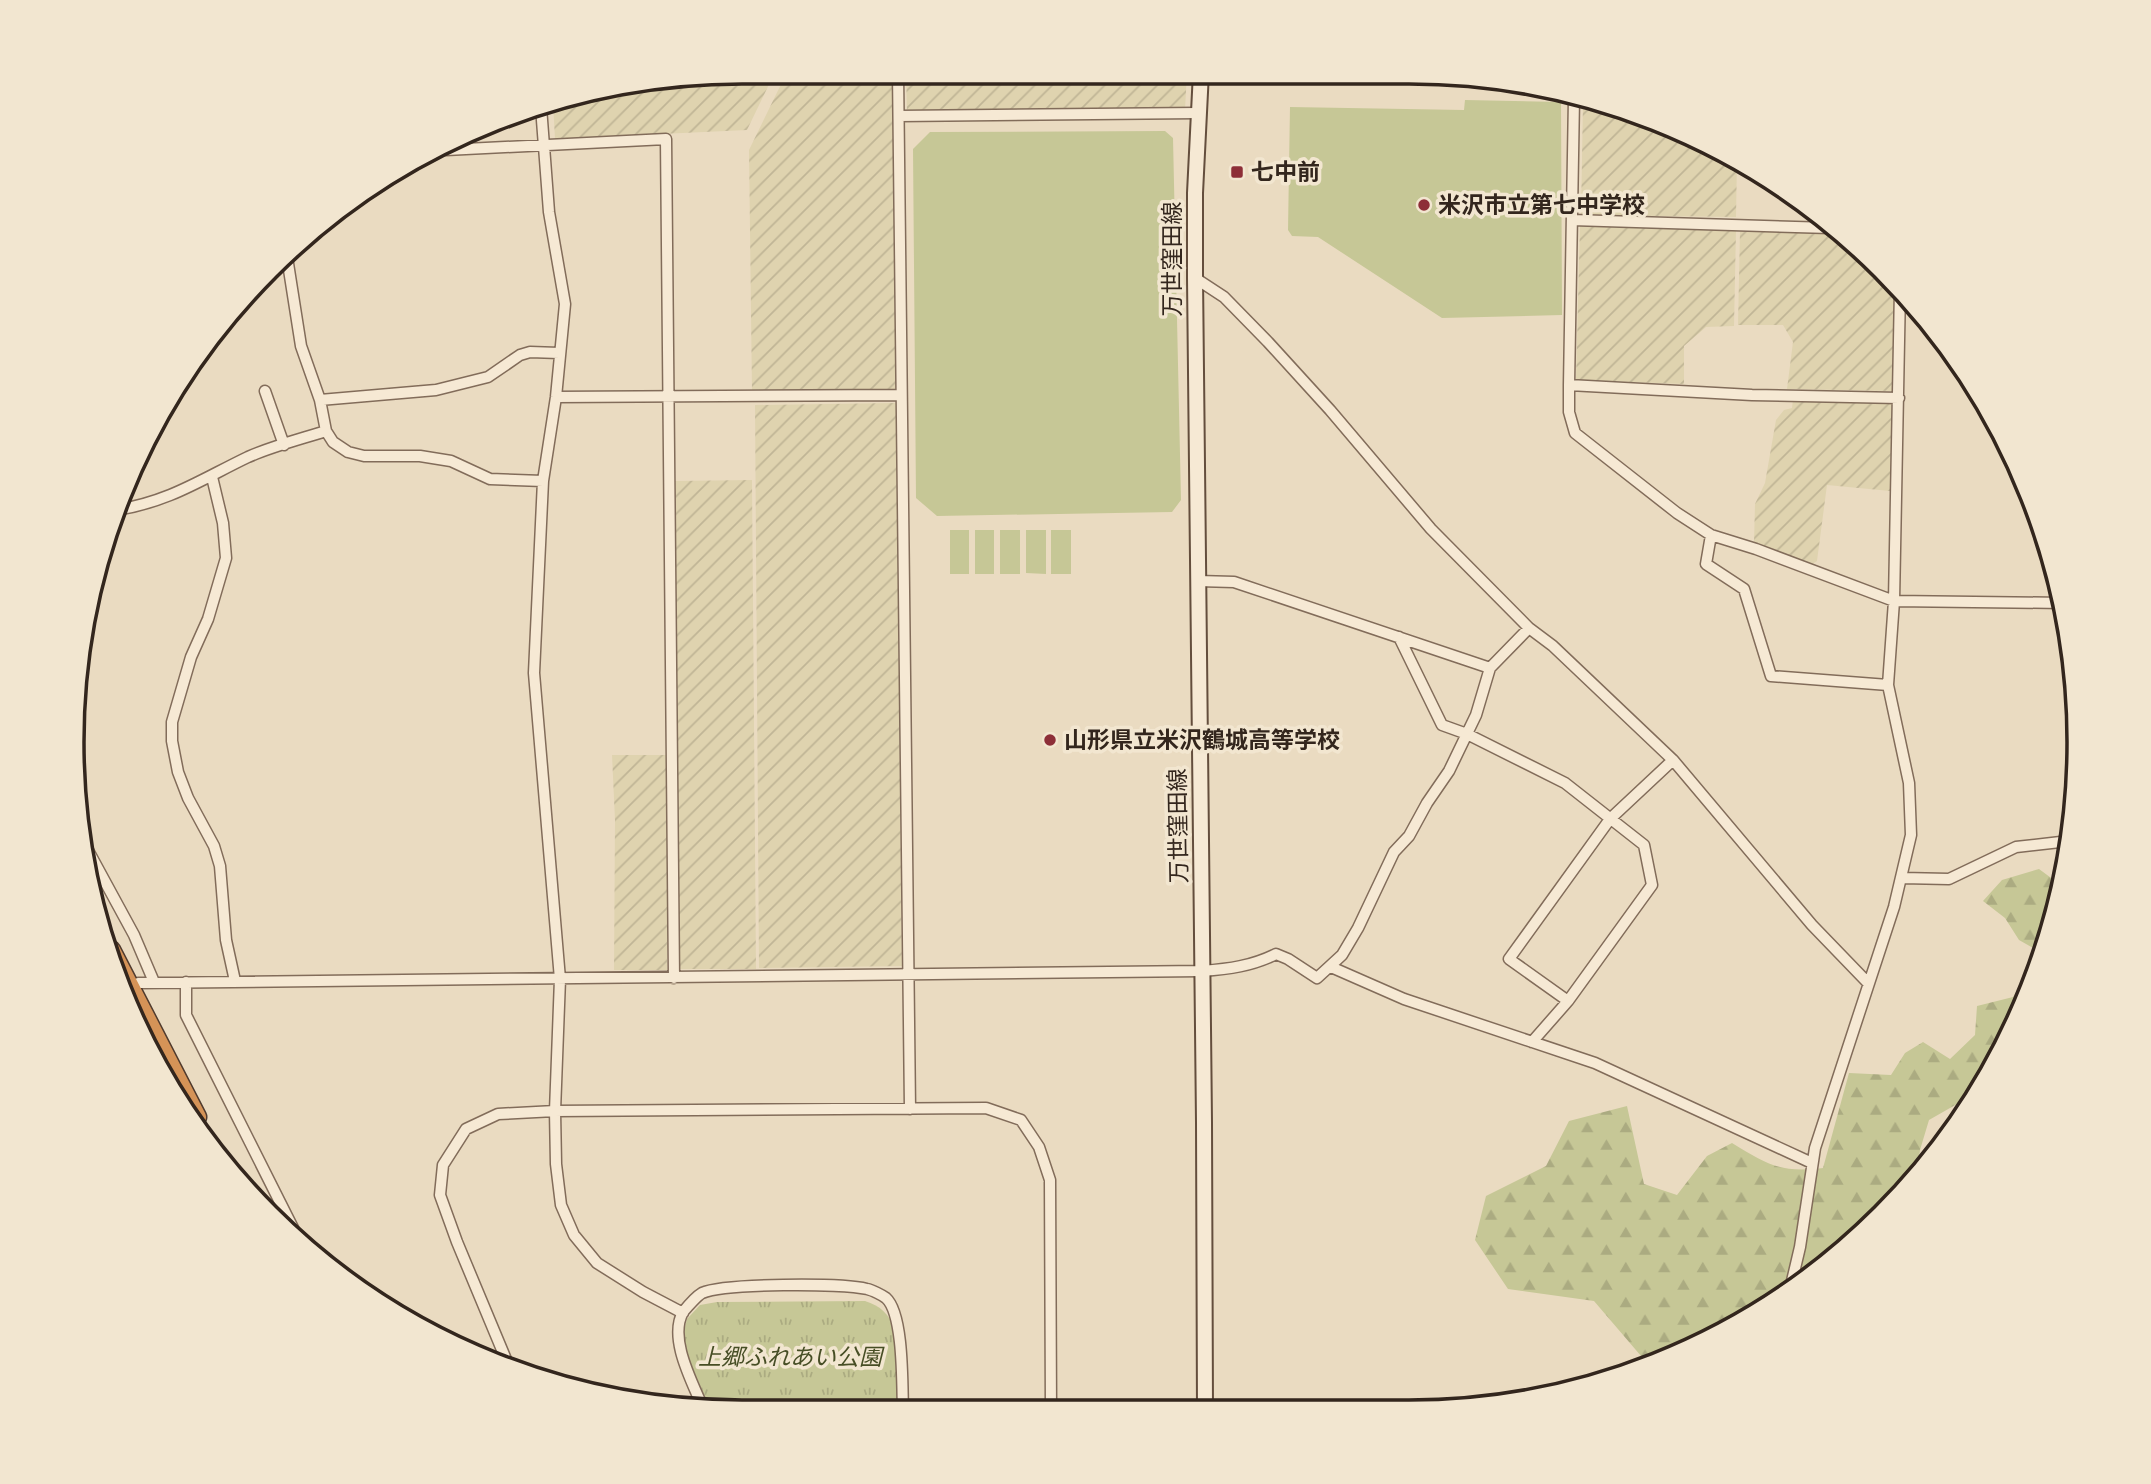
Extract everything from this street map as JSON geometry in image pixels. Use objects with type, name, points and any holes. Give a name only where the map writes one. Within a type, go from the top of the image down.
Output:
[{"type":"highway","points":[[137,1000],[180,1083]]},
{"type":"main road","name":"万世窪田線","points":[[1200,84],[1195,278],[1205,1400]]},
{"type":"street","points":[[898,84],[910,1109]]},
{"type":"street","points":[[1574,105],[1569,412],[1575,433],[1678,513],[1711,535],[1894,601],[2052,603]]},
{"type":"street","points":[[899,116],[1198,113]]},
{"type":"street","points":[[541,115],[549,212],[565,304],[556,397],[543,481],[534,673],[560,979],[555,1111],[556,1164],[561,1205],[574,1235],[597,1263],[683,1313]]},
{"type":"street","points":[[457,149],[666,139],[674,978]]},
{"type":"street","points":[[1572,220],[1819,228]]},
{"type":"street","points":[[288,266],[301,346],[320,400],[326,431],[333,442],[348,452],[364,456],[420,456],[452,461],[490,479],[543,481]]},
{"type":"street","points":[[1195,278],[1224,297],[1330,410],[1431,529],[1529,628],[1553,646],[1673,760],[1812,925],[1868,983]]},
{"type":"street","points":[[1793,1276],[1812,1163],[1902,878],[1911,835],[1909,783],[1888,685],[1894,601],[1900,304]]},
{"type":"street","points":[[320,400],[436,390],[488,377],[520,355],[530,352],[559,353]]},
{"type":"street","points":[[1569,385],[1752,395],[1899,398]]},
{"type":"street","points":[[265,391],[284,445]]},
{"type":"street","points":[[556,397],[901,395]]},
{"type":"street","points":[[127,508],[150,504],[250,457],[326,431]]},
{"type":"street","points":[[212,477],[223,523],[226,558],[208,619],[191,657],[171,730],[178,772],[188,798],[214,846],[220,866],[226,940],[235,982]]},
{"type":"street","points":[[1711,535],[1706,564],[1744,589],[1771,676],[1888,685]]},
{"type":"street","points":[[1198,581],[1234,582],[1490,668]]},
{"type":"street","points":[[138,983],[1202,971],[1236,968],[1260,962],[1276,954],[1317,978],[1342,955],[1358,928],[1394,852],[1409,835],[1449,771],[1476,715],[1490,668],[1529,628]]},
{"type":"street","points":[[1399,637],[1442,725],[1467,734],[1565,783],[1644,845],[1652,885],[1568,1001],[1532,1042]]},
{"type":"street","points":[[1568,1001],[1509,959],[1610,819],[1673,760]]},
{"type":"street","points":[[1902,878],[1949,879],[2016,847],[2059,842]]},
{"type":"street","points":[[96,866],[134,935],[154,982]]},
{"type":"street","points":[[1331,967],[1404,999],[1595,1063],[1812,1163]]},
{"type":"street","points":[[186,982],[186,1015],[288,1217]]},
{"type":"street","points":[[504,1355],[440,1195],[443,1165],[466,1129],[498,1114],[555,1111],[986,1108],[1021,1120],[1039,1147],[1050,1180],[1051,1400]]},
{"type":"street","points":[[699,1399],[680,1350],[679,1331],[683,1313],[701,1294],[727,1287],[797,1285],[866,1289],[886,1298],[897,1315],[902,1400]]},
{"type":"shaded area","points":[[769,84],[747,130],[555,139],[554,112],[572,106],[699,85]]},
{"type":"shaded area","points":[[781,84],[892,84],[899,392],[752,392],[749,150]]},
{"type":"shaded area","points":[[906,84],[1186,84],[1185,110],[907,112]]},
{"type":"shaded area","points":[[1583,107],[1661,134],[1737,171],[1736,217],[1581,215]]},
{"type":"shaded area","points":[[1580,226],[1736,230],[1734,326],[1706,327],[1684,346],[1684,384],[1576,380]]},
{"type":"shaded area","points":[[1740,231],[1825,232],[1895,298],[1892,391],[1787,389],[1793,342],[1783,325],[1738,325]]},
{"type":"shaded area","points":[[1793,399],[1892,402],[1890,491],[1827,485],[1817,561],[1811,565],[1754,543],[1755,504],[1765,483],[1776,420],[1784,410],[1792,408]]},
{"type":"shaded area","points":[[896,403],[902,966],[759,968],[755,405]]},
{"type":"shaded area","points":[[752,480],[756,969],[679,969],[675,481]]},
{"type":"shaded area","points":[[612,755],[667,755],[667,970],[614,970],[615,820]]},
{"type":"green space","name":"米沢市立第七中学校","points":[[1465,100],[1561,102],[1562,315],[1442,318],[1318,237],[1292,236],[1288,230],[1290,107],[1464,110]]},
{"type":"green space","points":[[1165,131],[1173,138],[1181,500],[1172,512],[937,516],[916,498],[913,149],[930,132]]},
{"type":"green space","points":[[950,530],[969,530],[969,574],[950,574]]},
{"type":"green space","points":[[975,530],[994,530],[994,574],[975,574]]},
{"type":"green space","points":[[1000,530],[1020,530],[1020,574],[1000,574]]},
{"type":"green space","points":[[1026,530],[1046,530],[1046,574],[1026,573]]},
{"type":"green space","points":[[1051,530],[1071,530],[1071,574],[1051,574]]},
{"type":"green space","points":[[2039,869],[2052,879],[2034,948],[2019,940],[2005,918],[1983,901],[2002,880]]},
{"type":"green space","points":[[2019,988],[1999,1033],[1959,1103],[1929,1120],[1919,1158],[1874,1207],[1843,1237],[1775,1289],[1738,1312],[1661,1350],[1641,1356],[1594,1301],[1508,1289],[1475,1240],[1486,1196],[1546,1166],[1569,1121],[1627,1106],[1644,1184],[1677,1195],[1707,1156],[1732,1143],[1775,1166],[1796,1169],[1823,1168],[1849,1073],[1891,1075],[1905,1053],[1923,1042],[1950,1059],[1975,1035],[1977,1006],[2013,997]]},
{"type":"green space","name":"上郷ふれあい公園","points":[[865,1301],[875,1305],[883,1311],[894,1329],[897,1400],[706,1399],[685,1350],[683,1335],[687,1319],[700,1305],[717,1302]]},
{"type":"place","name":"七中前","points":[[1237,172]]},
{"type":"place","name":"米沢市立第七中学校","points":[[1424,205]]},
{"type":"place","name":"山形県立米沢鶴城高等学校","points":[[1050,740]]}]
